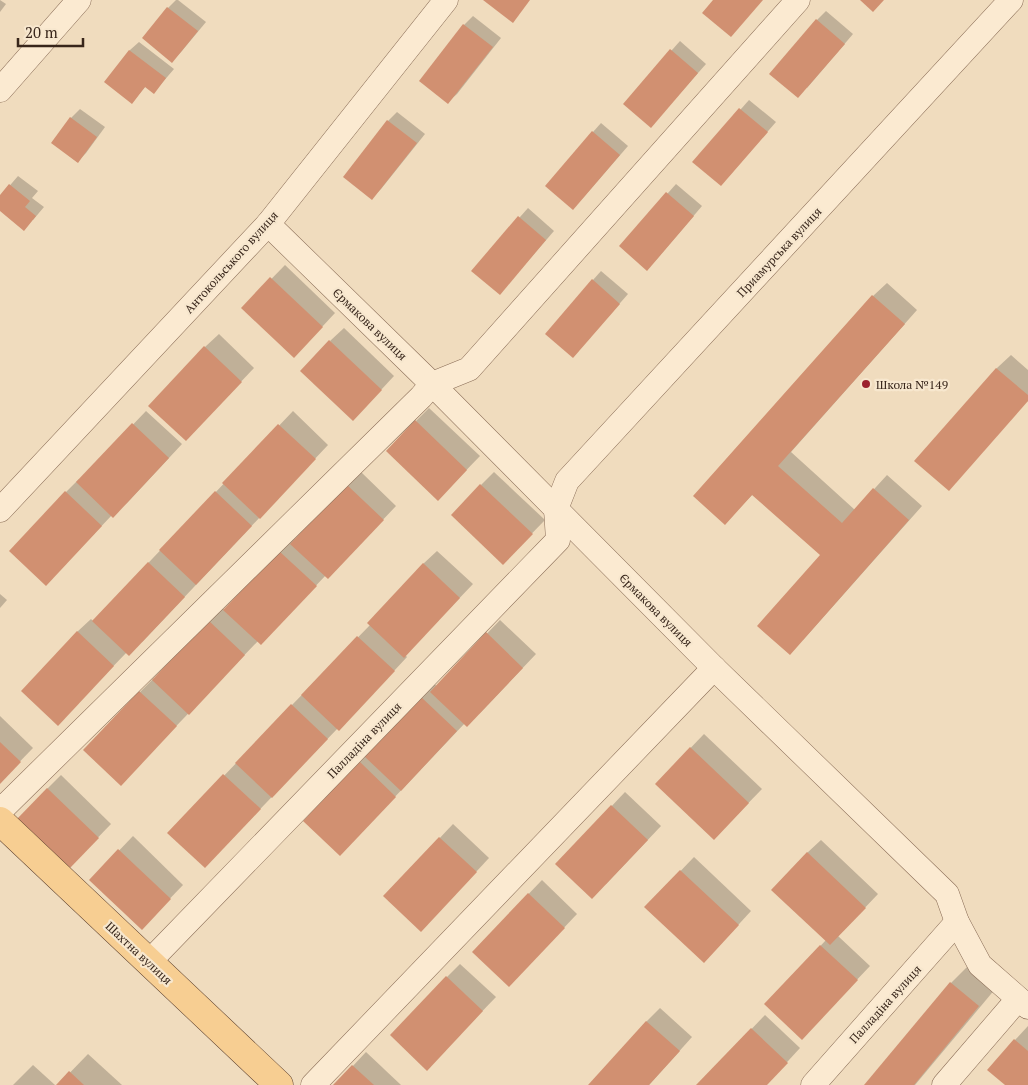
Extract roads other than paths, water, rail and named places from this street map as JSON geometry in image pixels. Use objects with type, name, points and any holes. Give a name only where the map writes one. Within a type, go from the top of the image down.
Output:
[{"type":"main road","name":"Шахтна вулиця","points":[[0,821],[279,1085]]},
{"type":"street","points":[[0,90],[78,0]]},
{"type":"street","name":"Антокольського вулиця","points":[[0,510],[268,224],[446,0]]},
{"type":"street","points":[[0,811],[421,397],[432,384],[469,369],[798,0]]},
{"type":"street","name":"Приамурська вулиця","points":[[556,509],[567,482],[1010,0]]},
{"type":"street","name":"Єрмакова вулиця","points":[[268,224],[432,384],[714,668],[947,894],[957,922],[980,965],[1023,1003]]},
{"type":"street","name":"Палладіна вулиця","points":[[149,962],[558,540],[556,509]]},
{"type":"street","points":[[313,1085],[714,668]]},
{"type":"street","name":"Палладіна вулиця","points":[[813,1085],[957,922]]},
{"type":"street","points":[[948,1084],[1023,1003]]},
{"type":"place","name":"Школа №149","points":[[866,384]]}]
